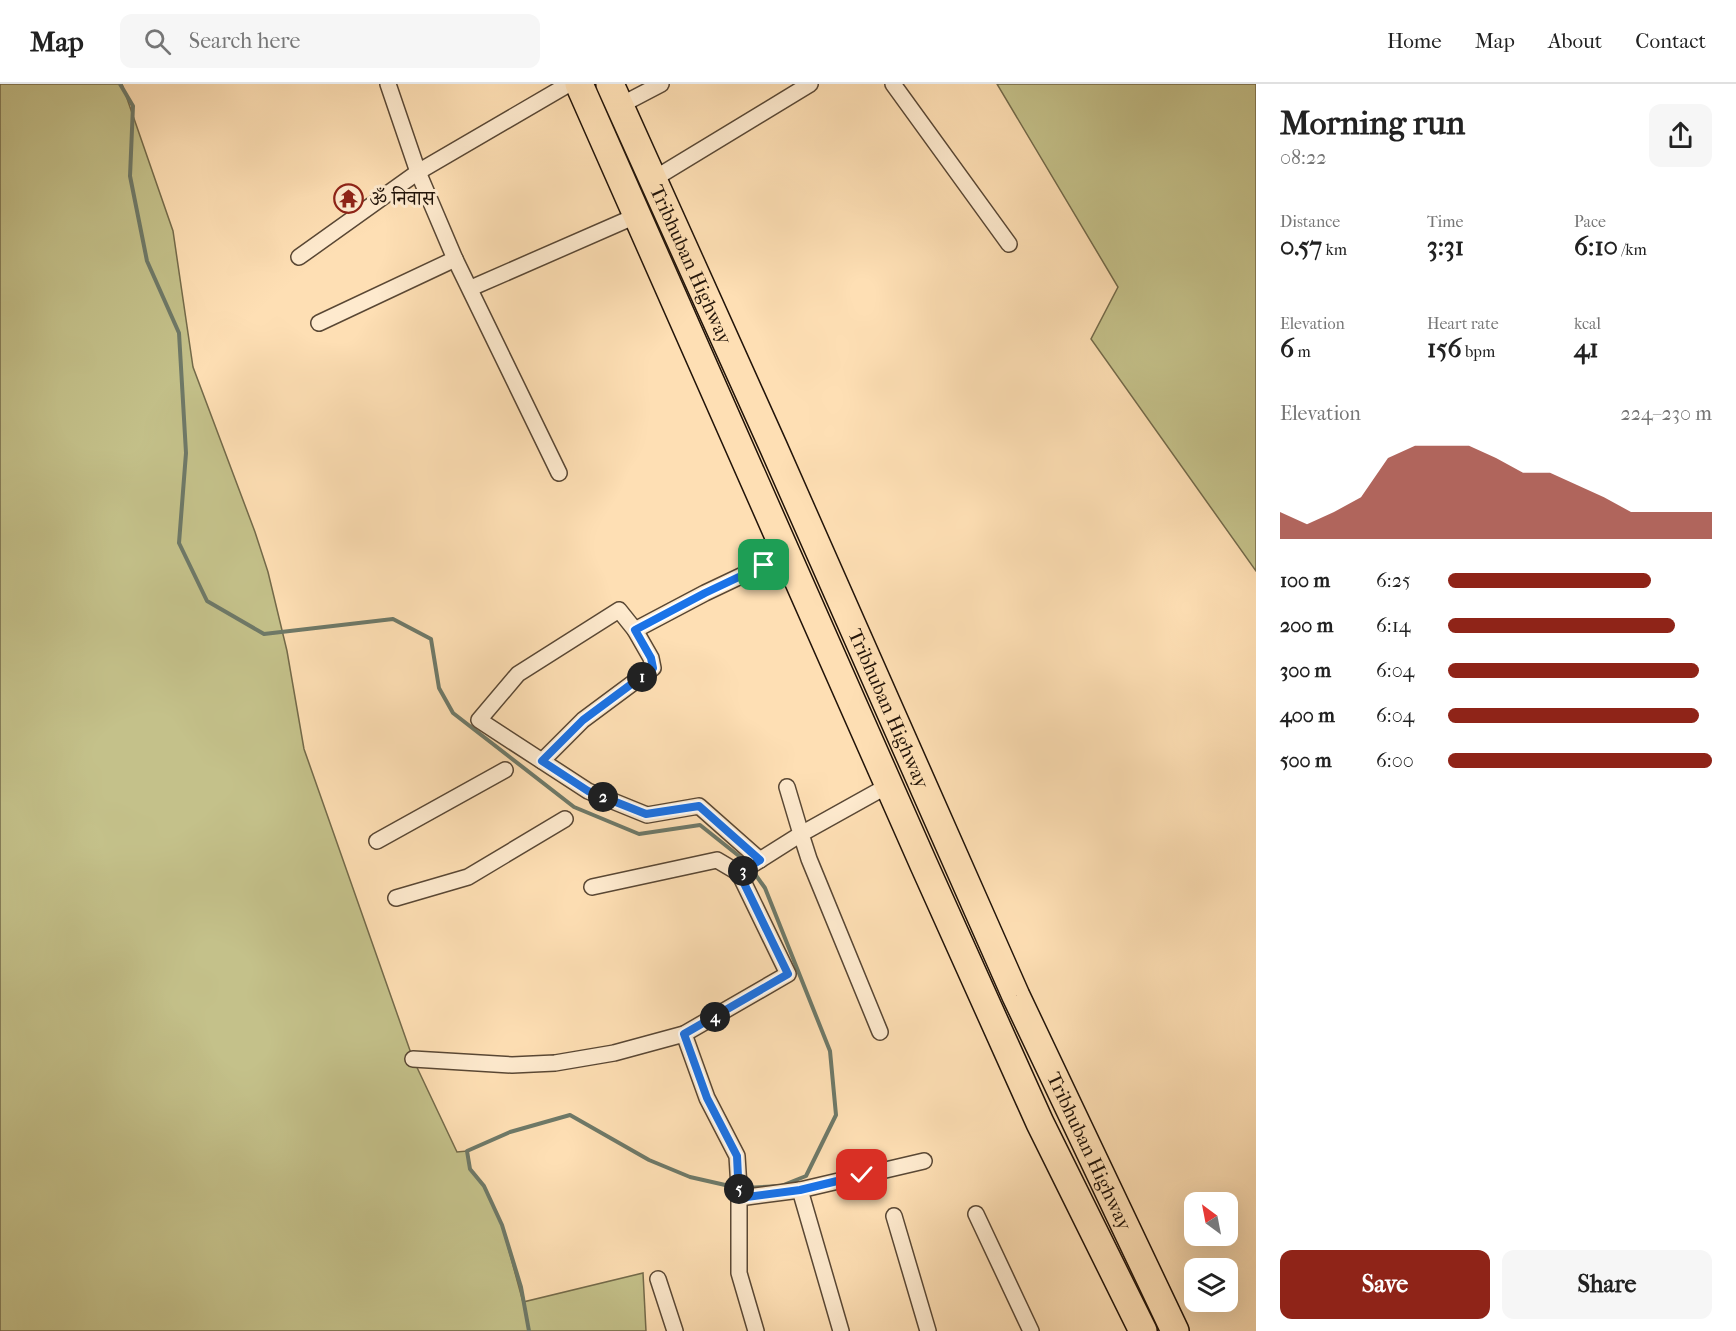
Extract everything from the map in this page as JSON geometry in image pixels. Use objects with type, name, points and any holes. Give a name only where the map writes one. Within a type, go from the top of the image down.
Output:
[{"type":"highway","name":"Tribhuban Highway","points":[[579,84],[1040,1123],[1143,1331]]},
{"type":"highway","name":"Tribhuban Highway","points":[[614,95],[773,446],[1016,996],[1175,1331]]},
{"type":"highway","points":[[655,254],[679,240]]},
{"type":"street","points":[[388,84],[418,172],[455,259],[559,472]]},
{"type":"street","points":[[299,257],[418,172],[569,84]]},
{"type":"street","points":[[614,95],[661,84]]},
{"type":"street","points":[[652,180],[810,84]]},
{"type":"street","points":[[893,84],[1009,244]]},
{"type":"street","points":[[471,288],[638,215]]},
{"type":"street","points":[[319,323],[455,259]]},
{"type":"street","points":[[635,630],[787,554]]},
{"type":"street","points":[[542,761],[583,720],[653,668],[651,658],[635,630],[619,610],[518,674],[479,720],[588,791],[646,814],[699,806],[760,860]]},
{"type":"street","points":[[377,841],[505,770]]},
{"type":"street","points":[[739,873],[801,834],[889,785]]},
{"type":"street","points":[[787,787],[809,859],[880,1032]]},
{"type":"street","points":[[396,898],[468,877],[565,819]]},
{"type":"street","points":[[413,1059],[512,1065],[555,1063],[614,1053],[684,1034],[788,974],[739,873],[717,860],[592,887]]},
{"type":"street","points":[[684,1034],[707,1098],[737,1156],[738,1273],[756,1331]]},
{"type":"street","points":[[739,1198],[800,1190],[924,1161]]},
{"type":"street","points":[[800,1190],[841,1331]]},
{"type":"street","points":[[976,1214],[1031,1331]]},
{"type":"street","points":[[894,1216],[928,1331]]},
{"type":"street","points":[[658,1279],[675,1331]]},
{"type":"shaded area","points":[[0,84],[122,84],[173,231],[193,367],[268,572],[287,651],[304,749],[413,1059],[457,1152],[467,1151],[470,1169],[484,1186],[502,1225],[523,1302],[643,1273],[646,1331],[0,1331]]},
{"type":"shaded area","points":[[997,84],[1256,84],[1256,571],[1091,339],[1118,287]]},
{"type":"waterway","points":[[120,84],[133,106],[130,176],[147,261],[179,333],[186,453],[179,543],[207,601],[264,634],[393,619],[431,639],[439,688],[453,713],[574,807],[639,834],[700,825],[744,860]]},
{"type":"waterway","points":[[744,1188],[781,1186],[806,1176],[836,1115],[830,1051],[765,888],[755,874]]},
{"type":"waterway","points":[[529,1331],[521,1287],[502,1225],[484,1186],[470,1169],[467,1151],[510,1132],[570,1115],[649,1160],[690,1177],[734,1187]]},
{"type":"place","name":"ॐ निवास","points":[[348,198]]},
{"type":"route","points":[[764,565],[635,630],[651,658],[653,668],[583,720],[542,761],[588,791],[646,814],[699,806],[760,860],[739,873],[788,974],[684,1034],[707,1098],[737,1156],[739,1198],[800,1190],[862,1175]]}]
